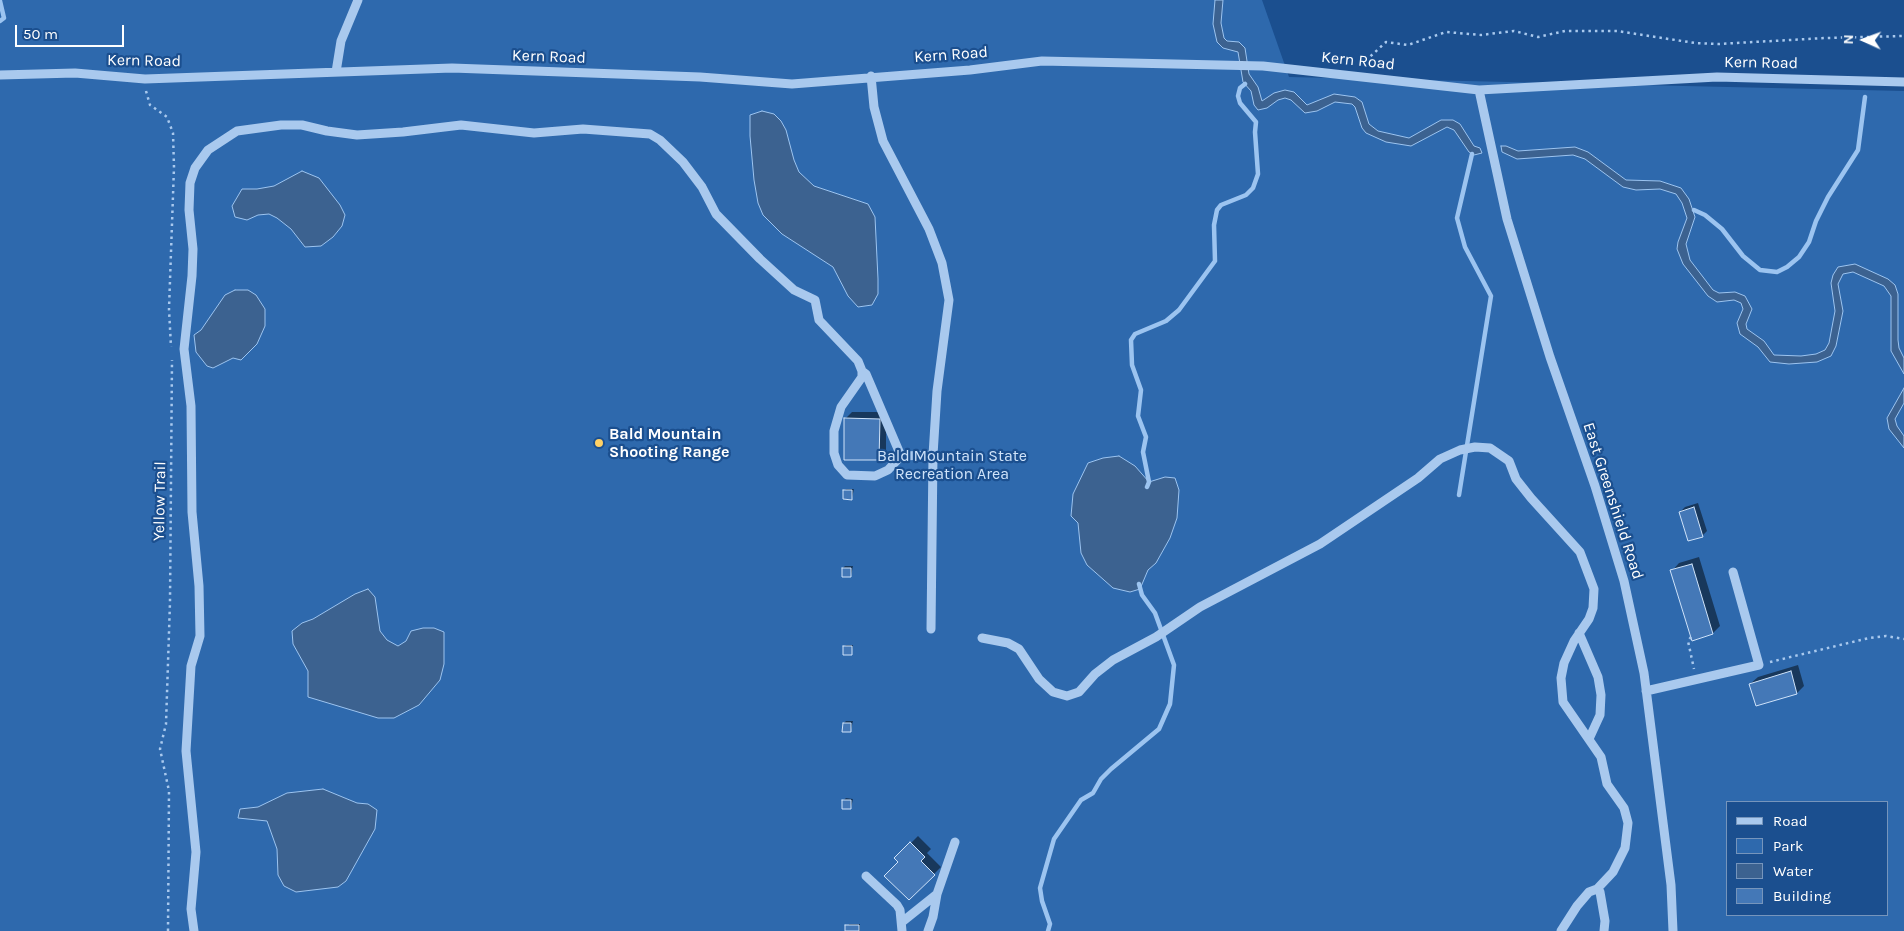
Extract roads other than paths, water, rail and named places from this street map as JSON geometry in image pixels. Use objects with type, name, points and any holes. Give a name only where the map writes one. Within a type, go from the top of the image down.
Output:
[{"type":"street","points":[[336,72],[341,41],[358,0]]},
{"type":"street","name":"Kern Road","points":[[0,75],[75,73],[145,79],[462,69],[700,77],[792,84],[871,76],[970,70],[1042,62],[1263,66],[1479,90],[1717,77],[1904,82]]},
{"type":"street","points":[[871,76],[874,107],[883,141],[929,229],[942,263],[949,300],[937,391],[933,455],[931,629]]},
{"type":"street","name":"East Greenshield Road","points":[[1479,90],[1507,219],[1550,357],[1595,486],[1624,581],[1646,691],[1671,885],[1672,931]]},
{"type":"street","points":[[194,931],[191,909],[196,852],[186,751],[191,666],[200,636],[200,626],[199,586],[192,512],[191,406],[184,349],[192,276],[189,210],[190,183],[195,168],[208,150],[236,131],[281,125],[302,125],[327,132],[357,135],[461,125],[534,133],[583,129],[650,134],[660,140],[683,162],[702,187],[716,214],[754,253],[794,290],[815,300],[819,320],[858,361],[862,377],[841,407],[834,431],[834,453],[838,465],[847,475],[875,476],[888,470],[901,456],[933,455]]},
{"type":"street","points":[[862,371],[866,374],[901,456]]},
{"type":"street","points":[[982,638],[1008,643],[1019,649],[1039,679],[1053,692],[1067,696],[1079,692],[1095,674],[1113,660],[1156,637],[1200,607],[1320,544],[1418,478],[1440,459],[1475,446],[1490,448],[1510,461],[1516,479],[1530,498],[1580,552],[1594,589],[1595,597],[1589,619],[1579,633],[1564,663],[1561,678],[1563,702],[1601,757],[1607,784],[1624,808],[1628,822],[1625,848],[1613,872],[1597,889],[1589,892],[1577,906],[1561,931]]},
{"type":"street","points":[[1646,691],[1695,678],[1759,665],[1733,572]]},
{"type":"street","points":[[1579,633],[1598,677],[1601,695],[1600,715],[1589,740]]},
{"type":"street","points":[[928,931],[933,917],[937,894],[955,842]]},
{"type":"street","points":[[866,876],[897,905],[904,928],[937,894]]},
{"type":"street","points":[[1597,889],[1600,892],[1605,922],[1604,931]]},
{"type":"water","points":[[1215,0],[1223,0],[1221,23],[1224,38],[1227,41],[1239,42],[1245,48],[1249,74],[1258,87],[1262,101],[1274,93],[1285,90],[1294,92],[1307,105],[1334,94],[1355,97],[1362,102],[1369,124],[1378,131],[1409,138],[1441,120],[1453,120],[1460,124],[1474,146],[1480,148],[1482,153],[1474,155],[1469,152],[1454,130],[1447,127],[1411,146],[1386,142],[1366,133],[1352,104],[1335,102],[1317,111],[1305,113],[1291,100],[1285,98],[1278,100],[1267,108],[1258,110],[1254,105],[1251,91],[1243,82],[1238,52],[1223,48],[1217,42],[1213,24]]},
{"type":"water","points":[[762,111],[774,114],[781,121],[786,130],[799,172],[814,186],[868,204],[875,217],[878,279],[878,294],[872,305],[858,307],[848,296],[833,267],[782,234],[763,215],[758,203],[754,180],[750,136],[750,115]]},
{"type":"water","points":[[1501,146],[1518,151],[1575,147],[1588,152],[1626,180],[1660,181],[1681,188],[1689,199],[1695,217],[1686,244],[1690,260],[1713,290],[1719,293],[1735,292],[1745,296],[1752,309],[1746,324],[1747,329],[1764,341],[1774,355],[1801,356],[1816,354],[1825,350],[1829,343],[1835,311],[1831,283],[1838,267],[1855,264],[1888,279],[1895,285],[1898,294],[1898,340],[1899,348],[1904,358],[1904,374],[1891,351],[1891,296],[1884,286],[1853,272],[1843,274],[1838,284],[1843,311],[1836,346],[1831,356],[1817,362],[1789,364],[1770,362],[1758,347],[1740,334],[1737,323],[1743,309],[1741,303],[1734,300],[1717,302],[1708,296],[1683,264],[1677,249],[1687,218],[1682,203],[1676,194],[1660,189],[1636,190],[1623,187],[1585,159],[1573,155],[1517,159],[1502,152]]},
{"type":"water","points":[[302,171],[319,178],[340,205],[345,215],[342,226],[333,237],[321,246],[305,247],[291,229],[269,214],[258,215],[247,220],[235,217],[232,206],[242,189],[274,186]]},
{"type":"water","points":[[235,290],[248,290],[256,295],[265,309],[265,326],[257,344],[241,360],[233,358],[213,368],[207,366],[196,352],[194,335],[201,330],[225,295]]},
{"type":"water","points":[[1904,388],[1904,403],[1895,419],[1897,426],[1904,436],[1904,448],[1889,429],[1887,418]]},
{"type":"water","points":[[1119,456],[1135,466],[1149,482],[1165,477],[1175,478],[1179,490],[1177,518],[1170,538],[1156,563],[1148,570],[1140,589],[1130,592],[1113,588],[1087,565],[1081,553],[1078,523],[1071,516],[1073,494],[1088,463],[1103,458]]},
{"type":"water","points":[[368,589],[375,597],[380,631],[387,640],[398,646],[406,641],[411,631],[434,628],[444,632],[444,664],[440,680],[419,705],[394,718],[378,718],[308,697],[308,671],[293,644],[292,631],[302,623],[313,619],[355,594]]},
{"type":"water","points":[[323,789],[357,803],[368,804],[377,810],[375,829],[346,881],[338,887],[296,892],[284,886],[278,875],[277,849],[267,821],[238,818],[240,809],[258,807],[287,793]]},
{"type":"waterway","points":[[0,1],[4,18],[0,21]]},
{"type":"waterway","points":[[1147,487],[1149,482],[1143,452],[1146,437],[1138,416],[1141,390],[1132,365],[1131,340],[1135,334],[1166,321],[1179,310],[1215,261],[1214,225],[1217,210],[1221,205],[1246,195],[1253,188],[1258,174],[1256,122],[1240,103],[1238,96],[1240,88],[1245,84]]},
{"type":"waterway","points":[[1694,210],[1705,215],[1722,229],[1743,256],[1760,270],[1777,272],[1787,267],[1799,257],[1809,242],[1816,221],[1828,197],[1858,150],[1865,97]]},
{"type":"waterway","points":[[1459,495],[1491,296],[1465,247],[1457,218],[1472,154]]},
{"type":"waterway","points":[[1048,931],[1050,924],[1042,901],[1040,888],[1054,839],[1081,800],[1093,793],[1101,779],[1159,729],[1170,704],[1174,665],[1155,613],[1142,595],[1139,584]]},
{"type":"place","name":"Bald Mountain Shooting Range","points":[[599,443]]},
{"type":"park label","name":"Bald Mountain State Recreation Area","points":[[952,465]]}]
